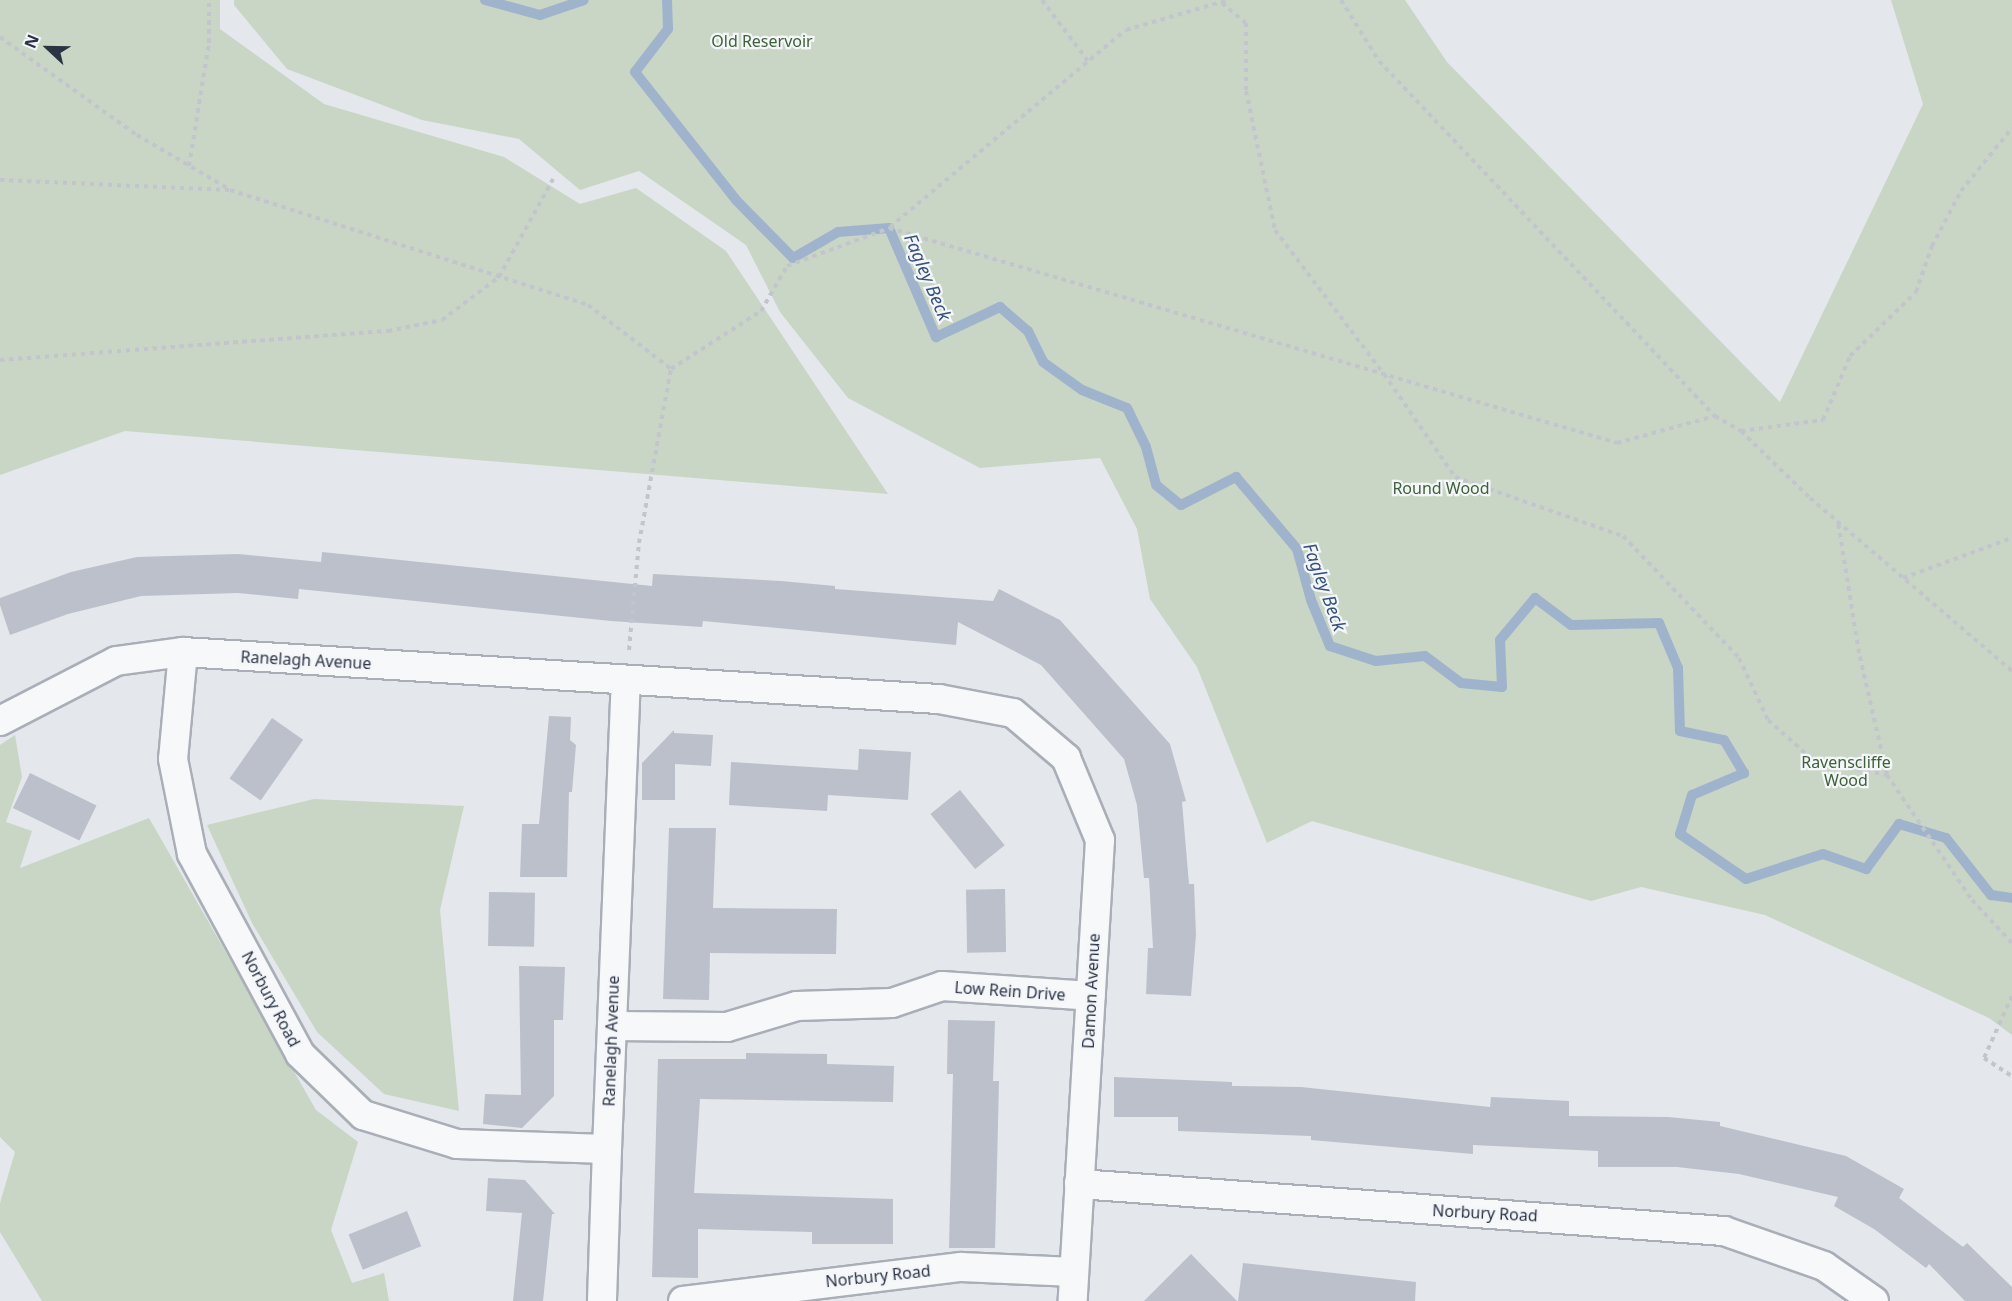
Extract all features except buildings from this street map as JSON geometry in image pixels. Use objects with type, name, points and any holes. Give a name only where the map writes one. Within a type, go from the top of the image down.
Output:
[{"type":"street","name":"Ranelagh Avenue","points":[[0,721],[116,661],[183,652],[939,699],[1012,713]]},
{"type":"street","name":"Norbury Road","points":[[183,652],[173,759],[192,854],[300,1054],[363,1115],[457,1144],[607,1149]]},
{"type":"street","name":"Ranelagh Avenue","points":[[607,1149],[626,680]]},
{"type":"street","name":"Damon Avenue","points":[[1012,713],[1066,758],[1100,840],[1073,1301]]},
{"type":"street","name":"Low Rein Drive","points":[[612,1026],[727,1027],[797,1006],[892,1003],[942,986],[1091,996]]},
{"type":"street","points":[[602,1301],[607,1149]]},
{"type":"street","name":"Norbury Road","points":[[1079,1184],[1724,1232],[1824,1266],[1874,1301]]},
{"type":"street","name":"Norbury Road","points":[[683,1301],[961,1267],[1074,1272]]},
{"type":"path","points":[[189,166],[209,43],[209,0]]},
{"type":"path","points":[[1042,0],[1088,61]]},
{"type":"path","points":[[626,680],[639,543],[671,369],[761,311],[787,266],[889,228],[1126,30],[1228,0]]},
{"type":"path","points":[[1341,0],[1379,61],[1714,417],[1741,431],[1838,522],[2012,671]]},
{"type":"path","points":[[1222,3],[1246,23],[1246,91],[1275,230],[1384,374],[1455,477],[1623,536],[1739,658],[1768,720],[1813,760],[1887,775]]},
{"type":"path","points":[[0,37],[137,135],[230,190],[588,305],[671,369]]},
{"type":"path","points":[[1741,431],[1823,420],[1850,356],[1916,292],[1932,246],[1961,191],[2012,128]]},
{"type":"path","points":[[0,360],[388,331],[442,320],[499,277],[553,179]]},
{"type":"path","points":[[0,180],[230,190]]},
{"type":"path","points":[[889,228],[1617,443],[1714,417]]},
{"type":"path","points":[[1838,522],[1859,653],[1887,775],[1972,900],[2012,943]]},
{"type":"path","points":[[1903,578],[2012,538]]},
{"type":"path","points":[[2012,996],[1984,1058],[2012,1076]]},
{"type":"green space","points":[[0,0],[220,0],[220,29],[324,104],[504,157],[580,204],[636,188],[726,251],[888,494],[125,431],[0,475]]},
{"type":"green space","name":"Round Wood","points":[[234,0],[1405,0],[1447,62],[1780,402],[1923,104],[1891,0],[2012,0],[2012,1035],[1989,1018],[1765,915],[1641,887],[1591,901],[1312,821],[1267,843],[1197,667],[1150,599],[1137,529],[1100,458],[980,468],[848,398],[780,312],[746,245],[639,171],[580,190],[519,139],[422,120],[287,69],[234,5]]},
{"type":"green space","points":[[15,735],[22,777],[6,822],[32,831],[20,868],[149,818],[316,1110],[358,1142],[331,1230],[352,1283],[384,1273],[389,1301],[42,1301],[0,1232],[0,1203],[15,1152],[0,1137],[0,745]]},
{"type":"green space","points":[[314,799],[464,806],[440,910],[459,1111],[384,1094],[317,1032],[252,923],[207,825]]},
{"type":"waterway","name":"Fagley Beck","points":[[485,0],[540,15],[584,0]]},
{"type":"waterway","name":"Fagley Beck","points":[[667,0],[668,29],[635,72],[736,200],[793,258],[838,232],[889,228],[936,337],[1000,307],[1028,331],[1043,362],[1082,390],[1127,408],[1146,447],[1156,485],[1181,505],[1236,477],[1297,549],[1311,600],[1330,646],[1376,661],[1425,656],[1461,683],[1502,687],[1500,640],[1535,598],[1571,625],[1659,623],[1678,668],[1680,731],[1724,740],[1744,773],[1692,795],[1680,834],[1746,879],[1823,854],[1866,869],[1899,824],[1946,838],[1991,895],[2012,898]]},
{"type":"park label","name":"Old Reservoir","points":[[762,41]]},
{"type":"park label","name":"Ravenscliffe Wood","points":[[1846,771]]}]
